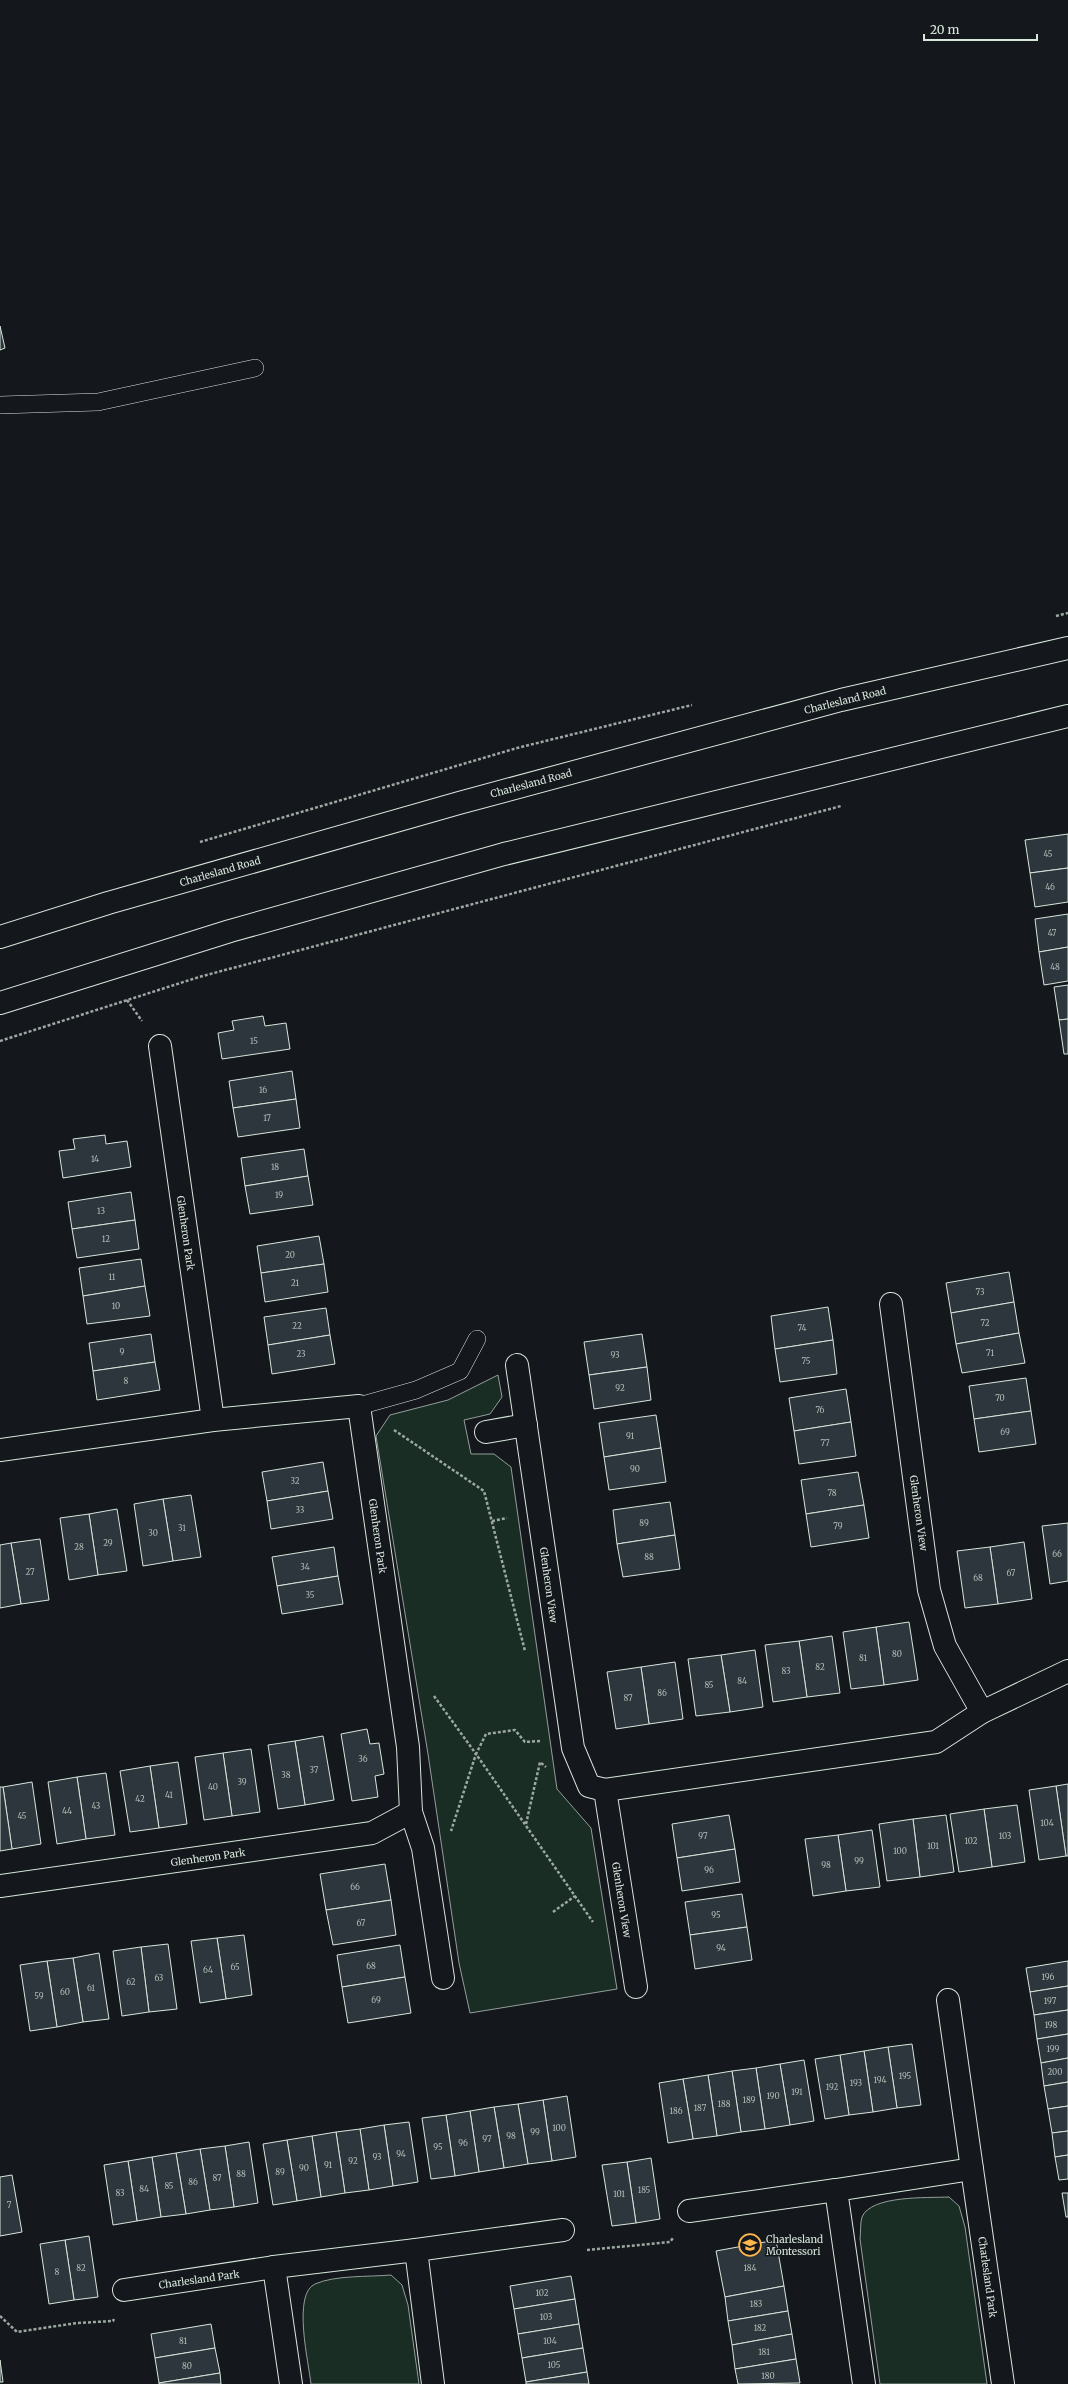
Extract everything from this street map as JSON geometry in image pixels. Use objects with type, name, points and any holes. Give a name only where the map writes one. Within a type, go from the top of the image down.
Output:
[{"type":"street","name":"Charlesland Road","points":[[0,937],[108,903],[466,800],[841,700],[1068,648]]},
{"type":"street","points":[[0,1003],[230,931],[504,854],[1068,716]]},
{"type":"street","name":"Glenheron Park","points":[[160,1046],[213,1420]]},
{"type":"street","name":"Glenheron View","points":[[891,1304],[929,1590],[945,1646],[982,1712]]},
{"type":"street","name":"Glenheron View","points":[[517,1365],[573,1748],[597,1788],[628,1937],[636,1987]]},
{"type":"street","points":[[0,1450],[213,1420],[359,1406]]},
{"type":"street","name":"Glenheron Park","points":[[359,1406],[408,1747],[411,1812],[423,1848],[443,1978]]},
{"type":"street","points":[[486,1432],[526,1425]]},
{"type":"street","points":[[597,1788],[936,1742],[982,1712],[1068,1671]]},
{"type":"street","name":"Glenheron Park","points":[[0,1886],[372,1833],[411,1812]]},
{"type":"street","name":"Charlesland Park","points":[[948,2000],[1003,2384]]},
{"type":"street","points":[[689,2211],[972,2169]]},
{"type":"street","points":[[836,2190],[864,2384]]},
{"type":"street","name":"Charlesland Park","points":[[124,2290],[274,2267],[563,2230]]},
{"type":"street","points":[[416,2250],[434,2384]]},
{"type":"street","points":[[274,2267],[291,2384]]},
{"type":"lane","points":[[0,405],[98,402],[255,368]]},
{"type":"lane","points":[[359,1406],[416,1390],[460,1371],[478,1339]]},
{"type":"path","points":[[0,1041],[199,977],[846,805]]},
{"type":"path","points":[[359,1406],[484,1491],[527,1658]]},
{"type":"path","points":[[398,1678],[420,1677],[476,1754],[606,1940],[628,1937]]},
{"type":"path","points":[[423,1848],[450,1832],[476,1754],[486,1734],[515,1730],[525,1742],[548,1741]]},
{"type":"path","points":[[526,1825],[540,1762],[558,1778],[597,1788]]},
{"type":"path","points":[[553,1912],[575,1896]]},
{"type":"path","points":[[563,2230],[571,2251],[670,2242],[689,2211]]},
{"type":"path","points":[[0,2316],[17,2332],[77,2323],[113,2321],[124,2290]]},
{"type":"green space","points":[[498,1375],[502,1397],[490,1414],[464,1420],[471,1454],[494,1454],[511,1467],[557,1789],[591,1828],[617,1989],[470,2013],[459,1963],[428,1754],[376,1436],[390,1415],[448,1400]]},
{"type":"green space","points":[[949,2197],[959,2206],[965,2227],[987,2384],[880,2384],[860,2239],[862,2217],[867,2210],[888,2201],[915,2198]]},
{"type":"green space","points":[[391,2275],[402,2285],[408,2305],[419,2384],[311,2384],[305,2346],[303,2315],[304,2301],[308,2290],[315,2284],[332,2279]]},
{"type":"building","points":[[0,326],[5,348],[0,350]]},
{"type":"building","points":[[1068,834],[1068,868],[1030,873],[1025,840]]},
{"type":"building","points":[[1068,868],[1068,902],[1035,907],[1030,873]]},
{"type":"building","points":[[1068,914],[1068,947],[1039,952],[1035,919]]},
{"type":"building","points":[[1068,947],[1068,981],[1044,985],[1039,952]]},
{"type":"building","points":[[1068,985],[1068,1019],[1059,1020],[1054,987]]},
{"type":"building","points":[[263,1016],[265,1026],[286,1023],[290,1049],[222,1059],[218,1033],[234,1030],[232,1021]]},
{"type":"building","points":[[1068,1019],[1068,1054],[1064,1054],[1059,1020]]},
{"type":"building","points":[[292,1071],[296,1099],[233,1108],[229,1081]]},
{"type":"building","points":[[296,1099],[300,1128],[238,1137],[233,1108]]},
{"type":"building","points":[[105,1135],[106,1144],[127,1141],[131,1167],[63,1178],[59,1151],[75,1149],[73,1139]]},
{"type":"building","points":[[304,1149],[308,1176],[245,1186],[241,1158]]},
{"type":"building","points":[[308,1176],[313,1205],[250,1214],[245,1186]]},
{"type":"building","points":[[131,1192],[135,1220],[72,1229],[68,1202]]},
{"type":"building","points":[[135,1220],[139,1249],[77,1258],[72,1229]]},
{"type":"building","points":[[319,1236],[324,1264],[261,1273],[257,1246]]},
{"type":"building","points":[[141,1259],[145,1286],[83,1296],[79,1268]]},
{"type":"building","points":[[324,1264],[328,1292],[265,1302],[261,1273]]},
{"type":"building","points":[[1009,1272],[1014,1302],[951,1313],[946,1283]]},
{"type":"building","points":[[145,1286],[150,1316],[87,1324],[83,1296]]},
{"type":"building","points":[[1014,1302],[1019,1333],[956,1344],[951,1313]]},
{"type":"building","points":[[828,1307],[833,1340],[775,1349],[771,1316]]},
{"type":"building","points":[[326,1308],[330,1335],[268,1345],[264,1317]]},
{"type":"building","points":[[1019,1333],[1025,1363],[962,1373],[956,1344]]},
{"type":"building","points":[[151,1334],[155,1362],[93,1371],[89,1343]]},
{"type":"building","points":[[642,1334],[647,1367],[589,1375],[584,1342]]},
{"type":"building","points":[[330,1335],[335,1364],[272,1374],[268,1345]]},
{"type":"building","points":[[833,1340],[837,1374],[780,1382],[775,1349]]},
{"type":"building","points":[[155,1362],[160,1390],[97,1400],[93,1371]]},
{"type":"building","points":[[647,1367],[651,1400],[594,1409],[589,1375]]},
{"type":"building","points":[[1026,1378],[1031,1411],[974,1419],[969,1386]]},
{"type":"building","points":[[846,1389],[851,1422],[794,1431],[789,1398]]},
{"type":"building","points":[[1031,1411],[1036,1444],[979,1452],[974,1419]]},
{"type":"building","points":[[656,1415],[661,1448],[604,1457],[599,1423]]},
{"type":"building","points":[[851,1422],[856,1456],[799,1464],[794,1431]]},
{"type":"building","points":[[661,1448],[666,1482],[609,1490],[604,1457]]},
{"type":"building","points":[[323,1462],[328,1491],[267,1501],[262,1472]]},
{"type":"building","points":[[858,1472],[864,1505],[806,1514],[801,1480]]},
{"type":"building","points":[[328,1491],[333,1519],[271,1529],[267,1501]]},
{"type":"building","points":[[191,1495],[201,1557],[173,1561],[163,1499]]},
{"type":"building","points":[[163,1499],[173,1561],[143,1566],[134,1504]]},
{"type":"building","points":[[670,1502],[675,1535],[617,1544],[613,1510]]},
{"type":"building","points":[[864,1505],[869,1538],[811,1547],[806,1514]]},
{"type":"building","points":[[117,1509],[127,1571],[98,1575],[89,1514]]},
{"type":"building","points":[[89,1514],[98,1575],[69,1580],[60,1518]]},
{"type":"building","points":[[1068,1523],[1068,1581],[1050,1584],[1042,1526]]},
{"type":"building","points":[[675,1535],[680,1569],[623,1577],[617,1544]]},
{"type":"building","points":[[40,1539],[49,1600],[21,1604],[11,1543]]},
{"type":"building","points":[[1024,1542],[1032,1599],[998,1604],[990,1547]]},
{"type":"building","points":[[11,1543],[21,1604],[0,1608],[0,1545]]},
{"type":"building","points":[[334,1547],[338,1576],[277,1586],[272,1557]]},
{"type":"building","points":[[990,1547],[998,1604],[965,1608],[957,1551]]},
{"type":"building","points":[[338,1576],[343,1604],[282,1614],[277,1586]]},
{"type":"building","points":[[909,1622],[918,1680],[884,1685],[876,1627]]},
{"type":"building","points":[[876,1627],[884,1685],[851,1689],[843,1632]]},
{"type":"building","points":[[832,1636],[840,1693],[807,1697],[799,1641]]},
{"type":"building","points":[[799,1641],[807,1697],[773,1702],[765,1645]]},
{"type":"building","points":[[755,1650],[763,1707],[730,1712],[721,1655]]},
{"type":"building","points":[[721,1655],[730,1712],[696,1716],[688,1659]]},
{"type":"building","points":[[675,1662],[683,1719],[649,1724],[641,1667]]},
{"type":"building","points":[[641,1667],[649,1724],[616,1729],[607,1672]]},
{"type":"building","points":[[367,1729],[370,1744],[379,1743],[384,1774],[375,1776],[378,1797],[352,1801],[341,1734]]},
{"type":"building","points":[[323,1736],[334,1800],[305,1805],[295,1741]]},
{"type":"building","points":[[295,1741],[305,1805],[278,1809],[268,1745]]},
{"type":"building","points":[[251,1749],[260,1812],[232,1816],[223,1753]]},
{"type":"building","points":[[223,1753],[232,1816],[204,1820],[195,1757]]},
{"type":"building","points":[[178,1762],[187,1824],[159,1828],[150,1766]]},
{"type":"building","points":[[150,1766],[159,1828],[130,1832],[120,1771]]},
{"type":"building","points":[[106,1773],[115,1835],[86,1839],[77,1777]]},
{"type":"building","points":[[77,1777],[86,1839],[57,1844],[48,1782]]},
{"type":"building","points":[[32,1782],[41,1844],[12,1849],[3,1787]]},
{"type":"building","points":[[1068,1784],[1068,1856],[1066,1856],[1056,1786]]},
{"type":"building","points":[[1056,1786],[1066,1856],[1039,1860],[1029,1790]]},
{"type":"building","points":[[0,1787],[3,1787],[12,1849],[0,1851]]},
{"type":"building","points":[[1017,1805],[1025,1862],[992,1867],[984,1809]]},
{"type":"building","points":[[984,1809],[992,1867],[959,1872],[950,1814]]},
{"type":"building","points":[[729,1815],[735,1849],[677,1858],[672,1824]]},
{"type":"building","points":[[946,1815],[954,1872],[920,1877],[913,1819]]},
{"type":"building","points":[[913,1819],[920,1877],[887,1881],[879,1824]]},
{"type":"building","points":[[872,1830],[880,1887],[846,1891],[838,1835]]},
{"type":"building","points":[[838,1835],[846,1891],[813,1896],[805,1839]]},
{"type":"building","points":[[735,1849],[740,1882],[682,1891],[677,1858]]},
{"type":"building","points":[[385,1864],[391,1900],[326,1910],[320,1874]]},
{"type":"building","points":[[742,1894],[747,1927],[690,1935],[685,1902]]},
{"type":"building","points":[[391,1900],[396,1935],[333,1945],[326,1910]]},
{"type":"building","points":[[747,1927],[752,1960],[695,1969],[690,1935]]},
{"type":"building","points":[[244,1935],[252,1995],[226,1999],[217,1938]]},
{"type":"building","points":[[217,1938],[226,1999],[200,2003],[191,1941]]},
{"type":"building","points":[[168,1944],[177,2009],[149,2012],[141,1947]]},
{"type":"building","points":[[400,1945],[405,1977],[342,1987],[337,1955]]},
{"type":"building","points":[[141,1947],[149,2012],[122,2016],[113,1951]]},
{"type":"building","points":[[99,1953],[109,2019],[83,2022],[73,1958]]},
{"type":"building","points":[[73,1958],[83,2022],[57,2027],[47,1961]]},
{"type":"building","points":[[47,1961],[57,2027],[30,2031],[20,1965]]},
{"type":"building","points":[[1068,1961],[1068,1986],[1030,1992],[1026,1968]]},
{"type":"building","points":[[405,1977],[411,2013],[348,2023],[342,1987]]},
{"type":"building","points":[[1068,1986],[1068,2010],[1034,2015],[1030,1992]]},
{"type":"building","points":[[1068,2010],[1068,2034],[1037,2039],[1034,2015]]},
{"type":"building","points":[[1068,2034],[1068,2058],[1041,2063],[1037,2039]]},
{"type":"building","points":[[912,2044],[921,2105],[897,2108],[888,2047]]},
{"type":"building","points":[[888,2047],[897,2108],[873,2112],[864,2051]]},
{"type":"building","points":[[864,2051],[873,2112],[849,2115],[840,2055]]},
{"type":"building","points":[[840,2055],[849,2115],[825,2119],[815,2059]]},
{"type":"building","points":[[1068,2058],[1068,2082],[1044,2086],[1041,2063]]},
{"type":"building","points":[[804,2060],[814,2121],[790,2125],[780,2064]]},
{"type":"building","points":[[780,2064],[790,2125],[765,2129],[756,2068]]},
{"type":"building","points":[[756,2068],[765,2129],[741,2132],[732,2071]]},
{"type":"building","points":[[732,2071],[741,2132],[717,2136],[708,2075]]},
{"type":"building","points":[[708,2075],[717,2136],[693,2139],[683,2079]]},
{"type":"building","points":[[683,2079],[693,2139],[668,2143],[659,2083]]},
{"type":"building","points":[[1068,2082],[1068,2106],[1048,2109],[1044,2086]]},
{"type":"building","points":[[567,2096],[576,2157],[552,2161],[543,2100]]},
{"type":"building","points":[[543,2100],[552,2161],[528,2164],[518,2104]]},
{"type":"building","points":[[518,2104],[528,2164],[504,2168],[494,2107]]},
{"type":"building","points":[[1068,2106],[1068,2131],[1052,2133],[1048,2109]]},
{"type":"building","points":[[494,2107],[504,2168],[479,2172],[470,2111]]},
{"type":"building","points":[[470,2111],[479,2172],[455,2176],[446,2115]]},
{"type":"building","points":[[446,2115],[455,2176],[431,2179],[422,2118]]},
{"type":"building","points":[[409,2122],[418,2182],[393,2186],[384,2125]]},
{"type":"building","points":[[384,2125],[393,2186],[369,2190],[360,2129]]},
{"type":"building","points":[[360,2129],[369,2190],[345,2193],[336,2132]]},
{"type":"building","points":[[1068,2131],[1068,2155],[1055,2157],[1052,2133]]},
{"type":"building","points":[[336,2132],[345,2193],[321,2197],[312,2136]]},
{"type":"building","points":[[312,2136],[321,2197],[297,2201],[287,2140]]},
{"type":"building","points":[[287,2140],[297,2201],[273,2205],[263,2144]]},
{"type":"building","points":[[249,2142],[258,2203],[234,2207],[225,2146]]},
{"type":"building","points":[[225,2146],[234,2207],[210,2210],[200,2149]]},
{"type":"building","points":[[200,2149],[210,2210],[186,2214],[176,2153]]},
{"type":"building","points":[[176,2153],[186,2214],[161,2217],[152,2157]]},
{"type":"building","points":[[1068,2155],[1068,2179],[1059,2180],[1055,2157]]},
{"type":"building","points":[[152,2157],[161,2217],[137,2221],[128,2161]]},
{"type":"building","points":[[651,2158],[660,2219],[636,2223],[627,2162]]},
{"type":"building","points":[[128,2161],[137,2221],[113,2225],[104,2165]]},
{"type":"building","points":[[627,2162],[636,2223],[612,2226],[602,2165]]},
{"type":"building","points":[[12,2175],[22,2232],[0,2236],[0,2177]]},
{"type":"building","points":[[1062,2193],[1068,2193],[1068,2217],[1066,2217]]},
{"type":"building","points":[[89,2236],[98,2297],[74,2300],[65,2240]]},
{"type":"building","points":[[65,2240],[74,2300],[49,2304],[40,2244]]},
{"type":"building","points":[[776,2240],[784,2286],[725,2297],[716,2251]]},
{"type":"building","points":[[571,2276],[575,2299],[514,2309],[510,2286]]},
{"type":"building","points":[[784,2286],[788,2311],[728,2321],[725,2297]]},
{"type":"building","points":[[575,2299],[579,2324],[518,2334],[514,2309]]},
{"type":"building","points":[[788,2311],[792,2334],[732,2345],[728,2321]]},
{"type":"building","points":[[211,2324],[215,2348],[155,2358],[151,2334]]},
{"type":"building","points":[[579,2324],[583,2348],[522,2358],[518,2334]]},
{"type":"building","points":[[792,2334],[796,2359],[735,2369],[732,2345]]},
{"type":"building","points":[[215,2348],[220,2373],[159,2383],[155,2358]]},
{"type":"building","points":[[583,2348],[587,2372],[526,2382],[522,2358]]},
{"type":"building","points":[[796,2359],[800,2383],[738,2384],[735,2369]]},
{"type":"building","points":[[0,2360],[3,2382],[0,2382]]},
{"type":"building","points":[[587,2372],[589,2384],[526,2384],[526,2382]]},
{"type":"building","points":[[220,2373],[221,2384],[159,2384],[159,2383]]},
{"type":"place","name":"Charlesland Montessori","points":[[750,2245]]}]
